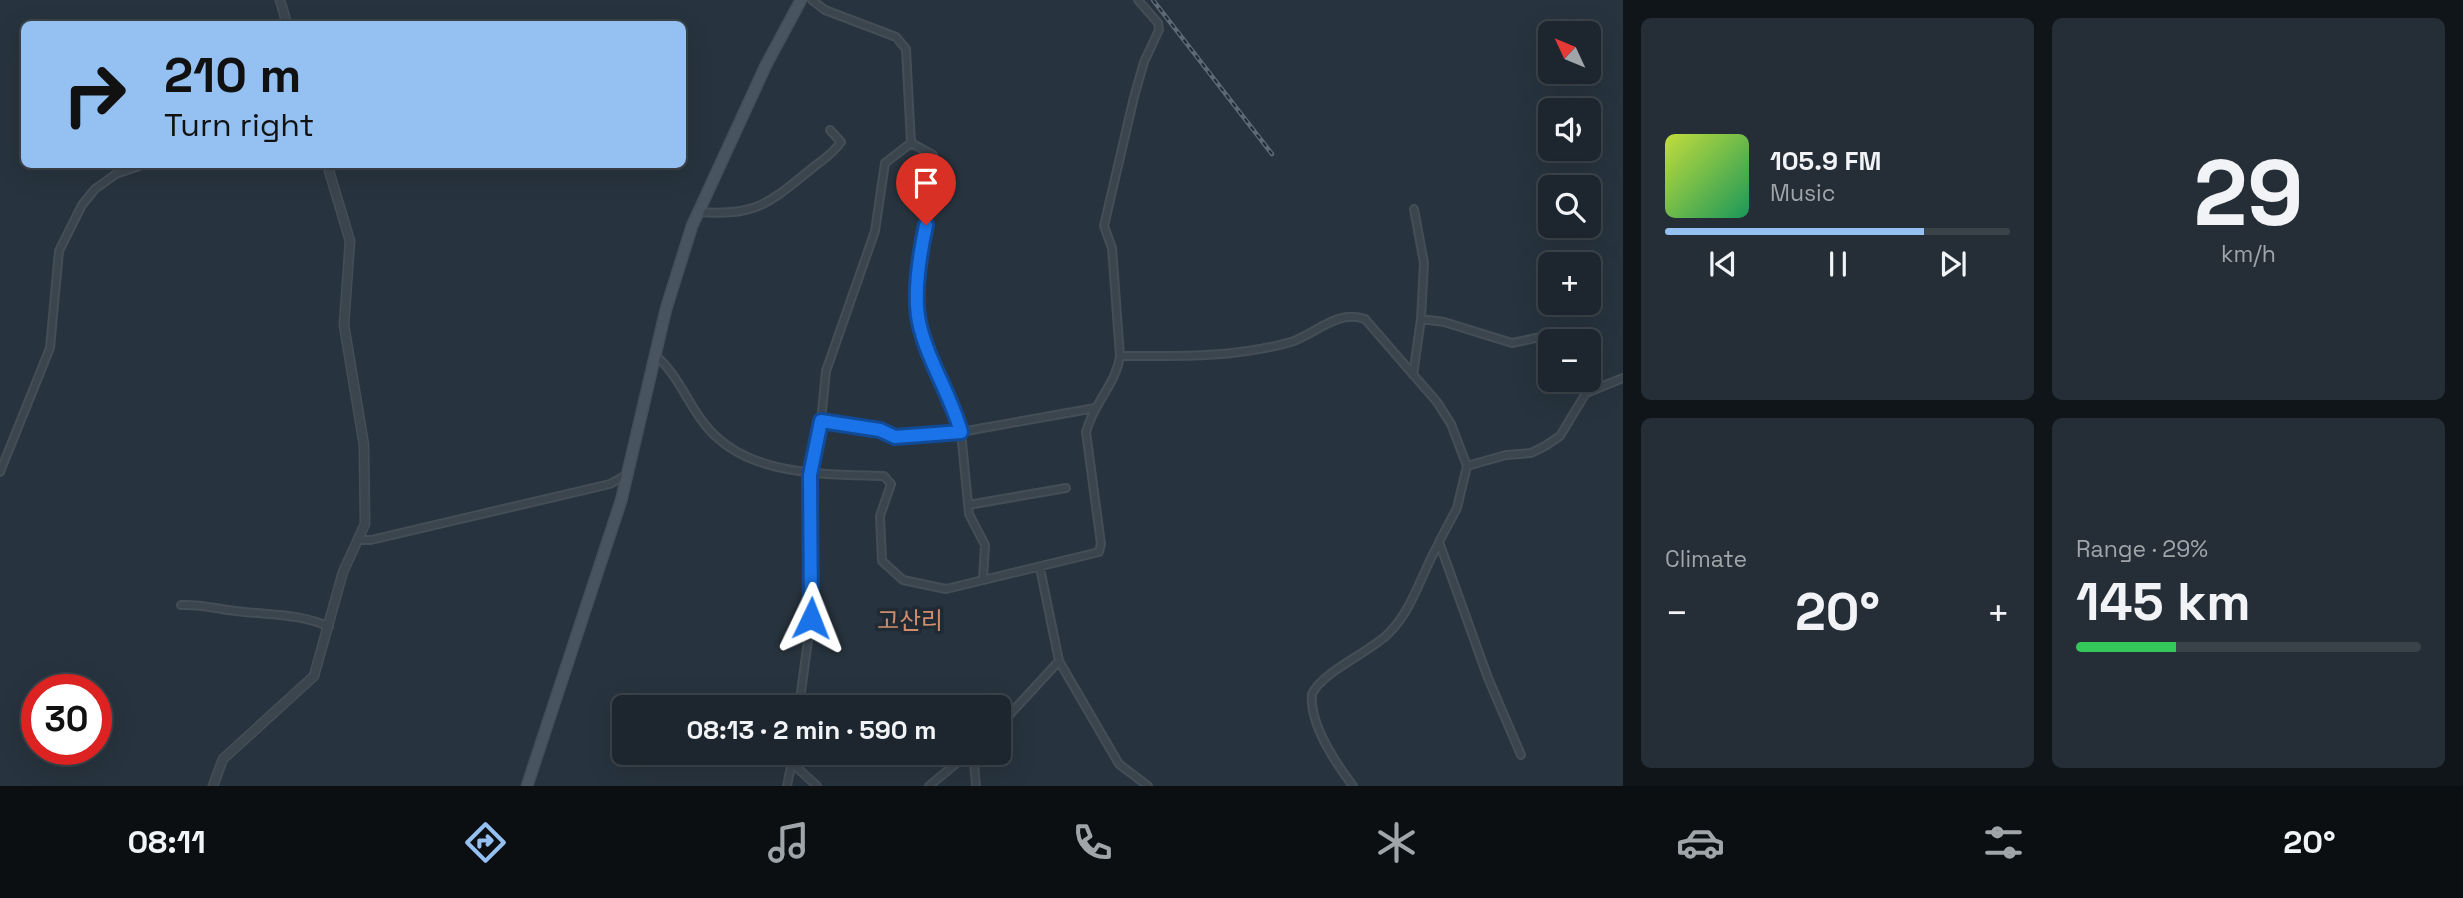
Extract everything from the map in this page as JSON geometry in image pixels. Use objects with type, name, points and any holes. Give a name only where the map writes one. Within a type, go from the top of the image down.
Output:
[{"type":"main road","points":[[527,786],[628,474],[666,309],[698,212],[766,65],[801,0]]},
{"type":"street","points":[[280,0],[286,21]]},
{"type":"street","points":[[812,0],[825,10],[896,37],[906,49],[911,143]]},
{"type":"street","points":[[656,356],[670,368],[704,424],[721,440],[757,460],[810,475],[884,477],[888,480],[891,484],[880,516],[882,561],[903,580],[946,589],[1096,554],[1101,548],[1086,432],[1095,408],[1118,370],[1120,356],[1112,248],[1104,226],[1134,97],[1144,62],[1159,30],[1158,23],[1138,0]]},
{"type":"street","points":[[698,212],[744,213],[765,204],[831,157],[841,142],[830,130]]},
{"type":"street","points":[[801,695],[811,618],[810,475],[821,421],[826,371],[875,231],[885,163],[911,143]]},
{"type":"street","points":[[911,143],[933,155],[934,169],[923,240],[919,321],[953,402],[961,432],[968,505],[985,545],[983,580]]},
{"type":"street","points":[[0,472],[50,348],[59,251],[82,205],[95,189],[116,174],[133,168]]},
{"type":"street","points":[[213,786],[223,759],[314,676],[343,572],[365,524],[363,433],[344,326],[350,241],[328,168]]},
{"type":"street","points":[[1413,375],[1421,318],[1423,252],[1414,209]]},
{"type":"street","points":[[1120,356],[1180,357],[1247,352],[1301,339],[1352,315],[1365,319],[1446,415],[1467,466],[1457,508],[1408,607],[1391,631],[1367,652],[1323,680],[1312,694],[1314,713],[1324,737],[1353,786]]},
{"type":"street","points":[[1421,318],[1512,343],[1538,338]]},
{"type":"street","points":[[1467,466],[1506,455],[1531,453],[1555,440],[1586,393],[1623,378]]},
{"type":"street","points":[[821,421],[880,430],[895,437],[961,432],[1095,408]]},
{"type":"street","points":[[359,540],[371,540],[610,484],[628,474]]},
{"type":"street","points":[[968,505],[1066,488]]},
{"type":"street","points":[[1439,542],[1493,689],[1521,755]]},
{"type":"street","points":[[1040,568],[1059,661],[1119,764],[1148,786]]},
{"type":"street","points":[[181,605],[209,604],[236,611],[275,614],[329,627]]},
{"type":"street","points":[[1011,713],[1059,661]]},
{"type":"street","points":[[787,786],[793,765]]},
{"type":"street","points":[[794,765],[817,786]]},
{"type":"street","points":[[929,786],[956,765]]},
{"type":"street","points":[[974,765],[976,786]]},
{"type":"railway","points":[[1153,0],[1272,154]]},
{"type":"district","name":"고산리","points":[[910,621]]},
{"type":"route","points":[[811,618],[813,562],[810,475],[821,421],[880,430],[895,437],[961,432],[953,402],[919,321],[920,269],[926,225]]}]
